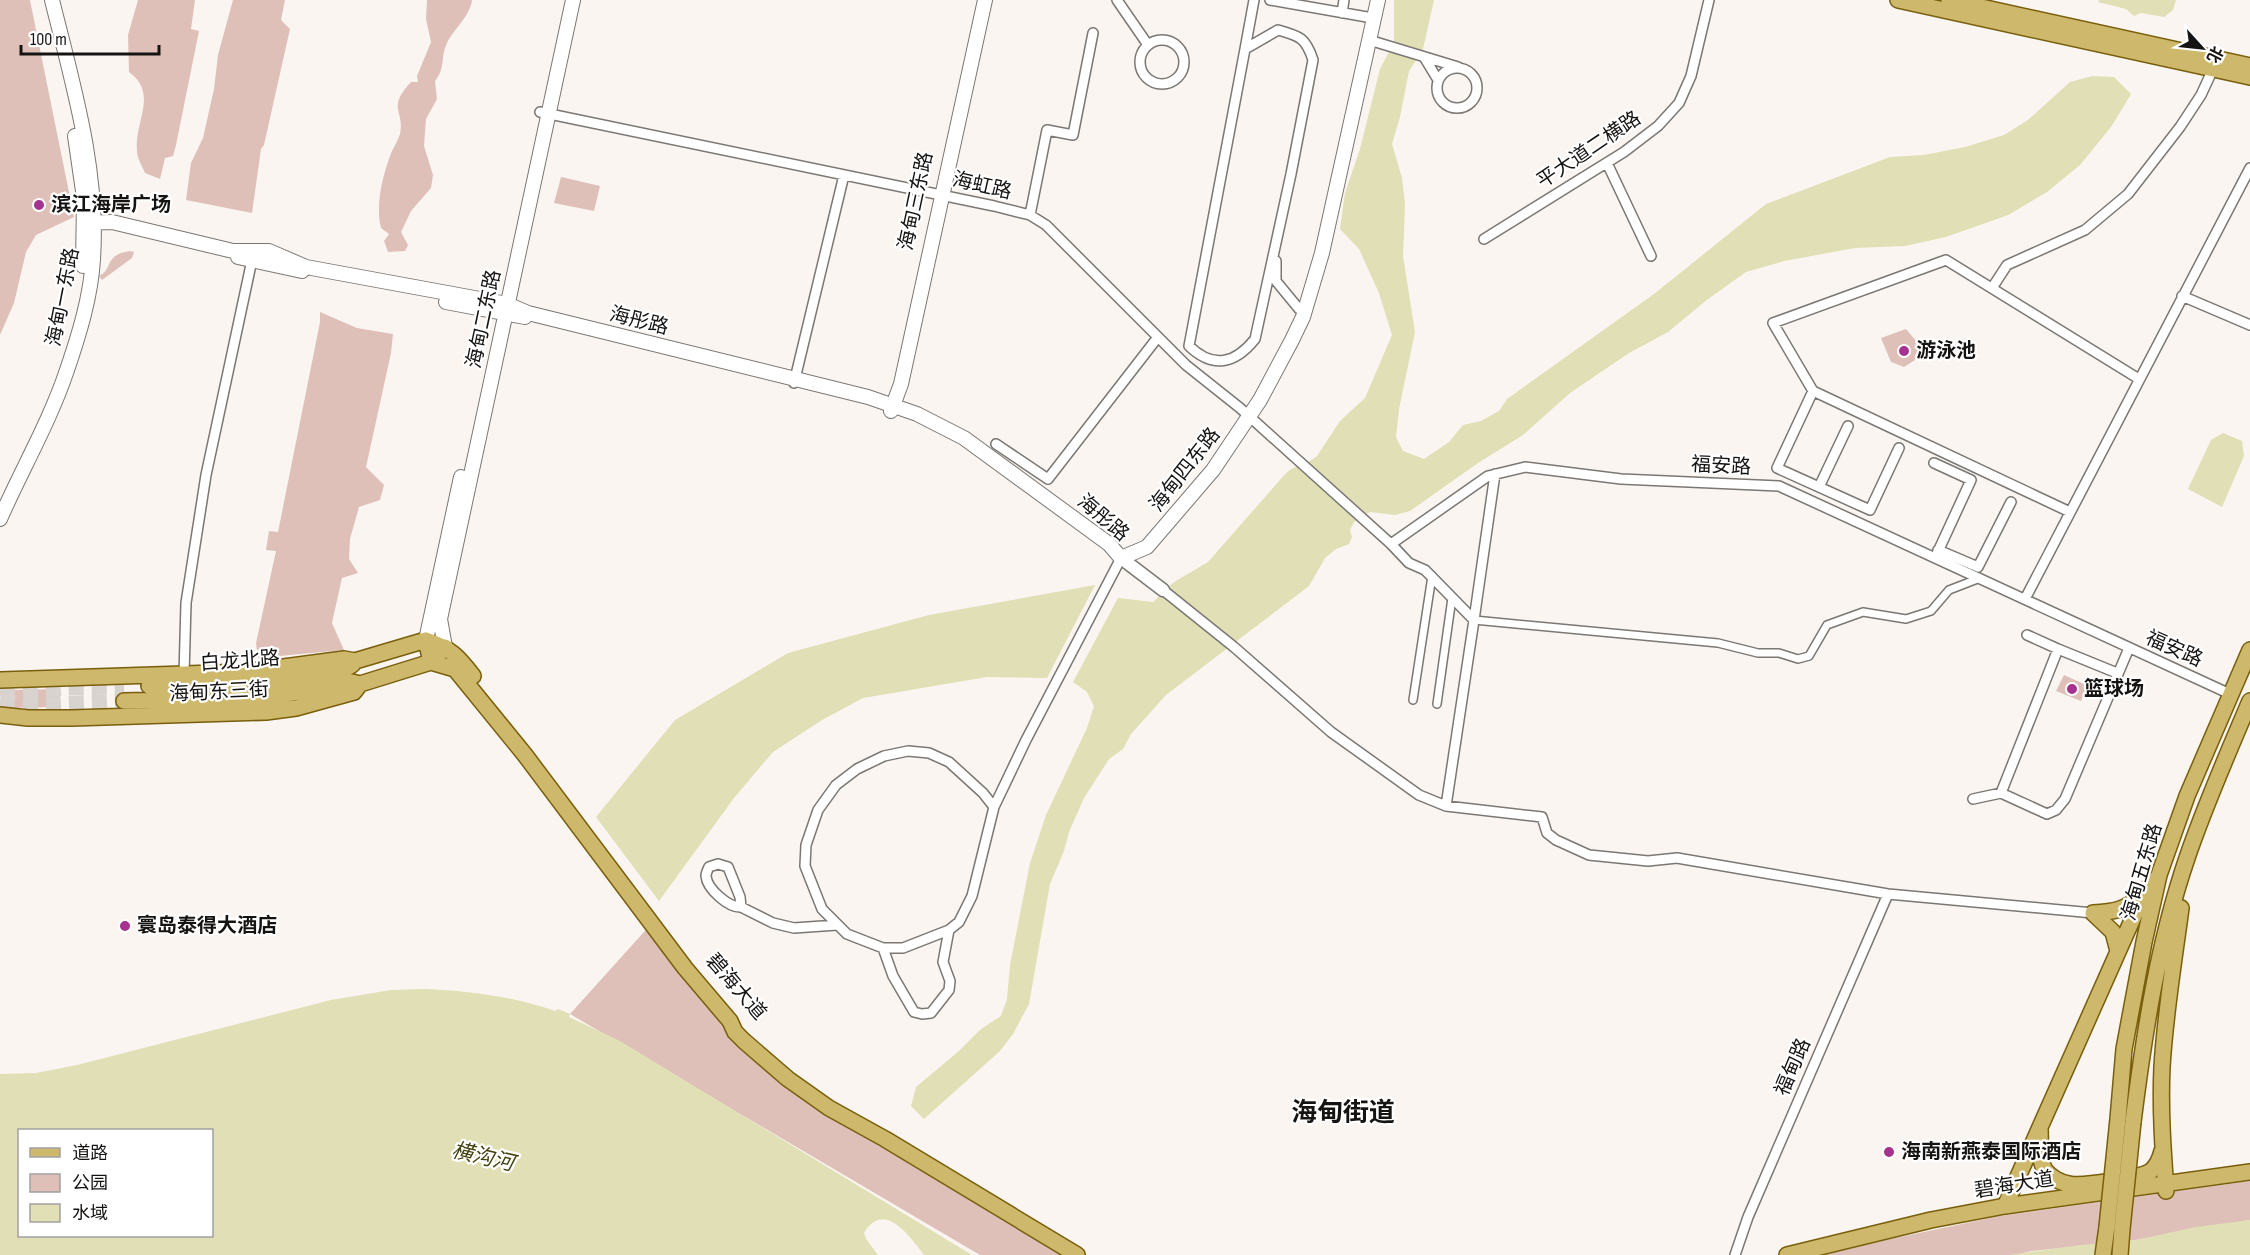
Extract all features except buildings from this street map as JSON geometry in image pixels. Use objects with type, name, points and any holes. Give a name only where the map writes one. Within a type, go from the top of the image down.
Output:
[{"type":"main road","name":"海甸一东路","points":[[0,519],[67,371],[92,272],[89,228],[76,139],[42,0]]},
{"type":"main road","name":"海甸一东路","points":[[0,504],[62,371],[78,313],[93,197],[89,157],[52,0]]},
{"type":"main road","name":"海甸二东路","points":[[426,640],[502,308],[544,113],[565,0]]},
{"type":"main road","name":"海甸二东路","points":[[544,113],[573,0]]},
{"type":"main road","name":"海甸三东路","points":[[940,195],[980,0]]},
{"type":"main road","points":[[890,407],[901,384],[940,195],[985,0]]},
{"type":"main road","name":"海甸四东路","points":[[1245,412],[1276,358],[1299,309],[1326,208],[1371,0]]},
{"type":"main road","name":"海甸四东路","points":[[1121,558],[1142,543],[1209,464],[1282,361],[1303,316],[1313,288],[1331,216],[1378,0]]},
{"type":"main road","points":[[1898,0],[2250,77]]},
{"type":"main road","points":[[1949,0],[1982,4],[2250,66]]},
{"type":"main road","name":"海彤路","points":[[89,228],[112,222],[233,251],[269,251],[306,267],[502,308],[527,317],[794,381],[917,414],[973,444],[1109,544],[1121,558]]},
{"type":"main road","name":"海彤路","points":[[89,228],[502,308]]},
{"type":"main road","name":"海甸二东路","points":[[445,647],[440,619],[502,308]]},
{"type":"main road","points":[[426,640],[445,647],[431,662]]},
{"type":"main road","points":[[426,640],[431,662]]},
{"type":"main road","name":"海甸东三街","points":[[0,680],[256,672],[344,659],[355,662],[426,640]]},
{"type":"main road","name":"碧海大道","points":[[445,647],[464,663],[689,966],[755,1041],[793,1073],[847,1110],[1088,1255]]},
{"type":"main road","name":"海甸五东路","points":[[2103,1255],[2124,1049],[2159,875],[2187,796],[2250,650]]},
{"type":"main road","name":"白龙北路","points":[[355,662],[347,669],[331,673],[272,682],[124,694],[264,698],[352,682],[360,684]]},
{"type":"main road","name":"海甸东三街","points":[[0,715],[28,718],[72,718],[254,713],[300,708],[354,692],[360,684],[431,662]]},
{"type":"main road","name":"碧海大道","points":[[431,662],[455,669],[525,755],[685,968],[730,1022],[735,1032],[754,1050],[788,1079],[835,1112],[885,1139],[1077,1255]]},
{"type":"main road","name":"海甸五东路","points":[[2120,1255],[2133,1122],[2155,982],[2169,919],[2187,858],[2250,703]]},
{"type":"main road","points":[[2166,1188],[2162,1084],[2166,1021],[2187,858]]},
{"type":"main road","points":[[2093,913],[2105,913],[2133,905],[2159,875]]},
{"type":"main road","points":[[2005,1206],[2145,891]]},
{"type":"main road","points":[[2093,913],[2113,932],[2118,951]]},
{"type":"main road","points":[[2040,1123],[2041,1156],[2044,1168],[2057,1180],[2068,1184],[2081,1185],[2139,1177],[2150,1171],[2158,1162],[2163,1145]]},
{"type":"main road","name":"碧海大道","points":[[1809,1255],[1900,1235],[1918,1228],[1975,1217],[2000,1216],[2250,1172]]},
{"type":"main road","name":"碧海大道","points":[[1787,1255],[1930,1220],[2005,1206],[2250,1179]]},
{"type":"street","points":[[1117,0],[1148,45]]},
{"type":"street","points":[[1186,365],[1254,0]]},
{"type":"street","points":[[1270,0],[1367,18]]},
{"type":"street","points":[[1342,13],[1344,0]]},
{"type":"street","name":"平大道二横路","points":[[1484,239],[1608,162],[1658,126],[1679,102],[1690,76],[1709,0]]},
{"type":"street","points":[[1189,346],[1208,359],[1224,360],[1244,353],[1255,339],[1313,60],[1308,43],[1295,34],[1278,30],[1245,49]]},
{"type":"street","points":[[1030,215],[1047,130],[1073,135],[1093,33]]},
{"type":"street","points":[[1369,40],[1460,68],[1472,74],[1477,86],[1474,98],[1464,107],[1451,107],[1445,104],[1437,93],[1438,80],[1424,57]]},
{"type":"street","points":[[1155,41],[1170,41],[1181,50],[1184,65],[1177,78],[1164,84],[1157,83],[1146,76],[1141,56],[1148,45],[1155,41]]},
{"type":"street","points":[[1438,80],[1448,70],[1460,68]]},
{"type":"street","points":[[1992,288],[2007,265],[2085,230],[2128,194],[2180,127],[2201,95],[2213,69]]},
{"type":"street","name":"海虹路","points":[[544,113],[1030,215],[1046,225],[1186,365],[1245,412]]},
{"type":"street","points":[[1608,162],[1651,256]]},
{"type":"street","points":[[2025,599],[2223,215],[2250,168]]},
{"type":"street","points":[[794,381],[844,175]]},
{"type":"street","points":[[1276,244],[1276,281],[1299,309]]},
{"type":"street","points":[[184,675],[186,603],[206,476],[252,260]]},
{"type":"street","points":[[2070,512],[1813,391],[1773,323],[1946,260],[2139,379]]},
{"type":"street","points":[[2182,296],[2250,325]]},
{"type":"street","points":[[996,444],[1048,479],[1158,337]]},
{"type":"street","points":[[1813,391],[1777,468],[1870,510],[1899,448]]},
{"type":"street","points":[[1245,412],[1297,461],[1365,519],[1409,563],[1432,576],[1474,621],[1718,643],[1758,653],[1779,653],[1798,659],[1809,656],[1827,626],[1863,612],[1906,619],[1931,611],[1949,590],[1980,578]]},
{"type":"street","points":[[1819,487],[1848,426]]},
{"type":"street","points":[[1934,463],[1971,480],[1937,554],[1978,567],[2011,502]]},
{"type":"street","name":"福安路","points":[[1391,544],[1488,476],[1525,467],[1621,479],[1779,486],[1937,554],[1980,578],[2230,694]]},
{"type":"street","points":[[1446,806],[1495,474]]},
{"type":"street","points":[[994,807],[983,793],[949,762],[929,753],[908,751],[884,756],[857,769],[836,785],[818,810],[806,844],[805,866],[822,909],[847,934],[883,948],[903,948],[949,930],[959,922],[972,896],[994,807],[1026,740],[1121,558],[1234,646],[1330,732],[1419,795],[1446,806],[1542,816],[1547,833],[1556,840],[1589,855],[1648,861],[1677,858],[1888,894],[2093,913]]},
{"type":"street","points":[[1413,700],[1432,576]]},
{"type":"street","points":[[1437,704],[1452,598]]},
{"type":"street","points":[[2027,635],[2117,673]]},
{"type":"street","points":[[1972,798],[2001,793],[2047,814],[2056,810],[2065,799],[2129,648]]},
{"type":"street","points":[[2001,793],[2058,649]]},
{"type":"street","points":[[983,793],[1000,797]]},
{"type":"street","points":[[741,907],[740,897],[728,867],[718,864],[709,867],[706,874],[709,885],[736,908],[741,907],[774,923],[794,928],[837,925]]},
{"type":"street","name":"福甸路","points":[[1735,1255],[1748,1217],[1888,894]]},
{"type":"street","points":[[883,948],[892,976],[914,1012],[931,1014],[949,990],[950,981],[943,962],[949,930]]},
{"type":"green space","points":[[0,0],[30,0],[74,217],[36,235],[26,252],[14,303],[0,335]]},
{"type":"green space","points":[[138,0],[195,0],[191,29],[199,31],[176,145],[173,156],[165,158],[160,179],[145,173],[137,154],[144,99],[138,80],[129,72],[128,35]]},
{"type":"green space","points":[[233,0],[285,0],[281,20],[290,29],[264,145],[261,149],[252,213],[186,200],[191,163],[203,138],[214,89],[218,55]]},
{"type":"green space","points":[[427,0],[472,0],[462,22],[446,46],[441,71],[435,81],[437,99],[426,119],[424,146],[433,175],[431,188],[411,211],[401,232],[408,245],[405,251],[388,252],[384,241],[389,234],[381,228],[379,219],[381,189],[392,151],[400,134],[399,98],[411,82],[418,82],[417,76],[431,42],[426,19]]},
{"type":"green space","points":[[561,177],[600,186],[594,211],[554,203]]},
{"type":"green space","points":[[130,251],[134,252],[132,258],[102,280],[99,276],[104,273],[112,259]]},
{"type":"green space","points":[[320,312],[357,328],[393,334],[391,353],[366,467],[384,485],[380,500],[359,507],[350,539],[349,559],[358,573],[342,578],[332,623],[344,650],[258,658],[256,643],[276,551],[266,550],[269,531],[278,532],[320,322]]},
{"type":"green space","name":"游泳池","points":[[1906,329],[1922,348],[1915,360],[1904,367],[1891,362],[1881,338]]},
{"type":"green space","name":"篮球场","points":[[2064,675],[2088,686],[2081,701],[2056,691]]},
{"type":"green space","points":[[60,689],[59,707],[7,708],[11,690]]},
{"type":"green space","points":[[652,923],[735,1032],[817,1100],[1082,1255],[980,1255],[570,1014]]},
{"type":"green space","points":[[2250,1181],[2250,1220],[2136,1240],[2014,1255],[1814,1255],[2000,1216]]},
{"type":"water","points":[[1394,0],[1434,0],[1423,49],[1409,71],[1392,144],[1402,178],[1405,204],[1403,256],[1415,332],[1399,409],[1396,437],[1403,451],[1424,459],[1449,442],[1463,425],[1481,421],[1499,411],[1507,399],[1654,294],[1766,204],[1890,157],[1924,155],[1965,147],[2004,135],[2028,120],[2070,82],[2092,76],[2114,77],[2131,94],[2111,127],[2080,165],[2047,192],[2008,215],[1946,237],[1905,246],[1855,248],[1784,261],[1746,272],[1668,332],[1629,353],[1570,393],[1523,435],[1478,463],[1410,511],[1395,515],[1370,512],[1354,522],[1350,530],[1352,537],[1349,544],[1336,549],[1325,558],[1309,586],[1166,695],[1131,734],[1123,749],[1109,759],[1084,798],[1050,884],[1029,1004],[1013,1034],[1000,1051],[924,1119],[911,1106],[916,1087],[981,1029],[1001,1016],[1007,999],[1010,965],[1030,863],[1046,815],[1087,728],[1094,706],[1087,692],[1073,682],[1118,598],[1153,602],[1174,582],[1208,562],[1287,472],[1317,456],[1340,421],[1365,398],[1392,335],[1379,293],[1359,249],[1340,229],[1345,193],[1360,149],[1380,69],[1394,42]]},
{"type":"water","points":[[2099,0],[2176,0],[2173,10],[2164,17],[2141,13],[2134,16],[2126,9],[2098,2]]},
{"type":"water","points":[[2223,433],[2242,441],[2244,456],[2222,507],[2188,489],[2211,440]]},
{"type":"water","points":[[1095,585],[1047,678],[987,677],[863,698],[822,720],[773,752],[734,798],[659,901],[596,817],[675,720],[788,653],[929,615]]},
{"type":"water","name":"横沟河","points":[[424,989],[474,993],[506,998],[555,1011],[558,1009],[570,1014],[569,1017],[620,1041],[972,1255],[924,1255],[912,1239],[896,1224],[888,1220],[880,1220],[872,1223],[864,1233],[878,1255],[0,1255],[0,1074],[36,1073],[77,1065],[331,1000],[391,990]]},
{"type":"water","points":[[2250,1220],[2250,1255],[2009,1255],[2136,1240],[2196,1227]]},
{"type":"tunnel","points":[[0,694],[65,688],[124,687]]},
{"type":"tunnel","points":[[0,707],[124,701]]},
{"type":"place","name":"滨江海岸广场","points":[[39,205]]},
{"type":"place","name":"游泳池","points":[[1904,351]]},
{"type":"place","name":"篮球场","points":[[2072,689]]},
{"type":"place","name":"寰岛泰得大酒店","points":[[125,926]]},
{"type":"place","name":"海南新燕泰国际酒店","points":[[1889,1152]]},
{"type":"district","name":"海甸街道","points":[[1343,1113]]}]
